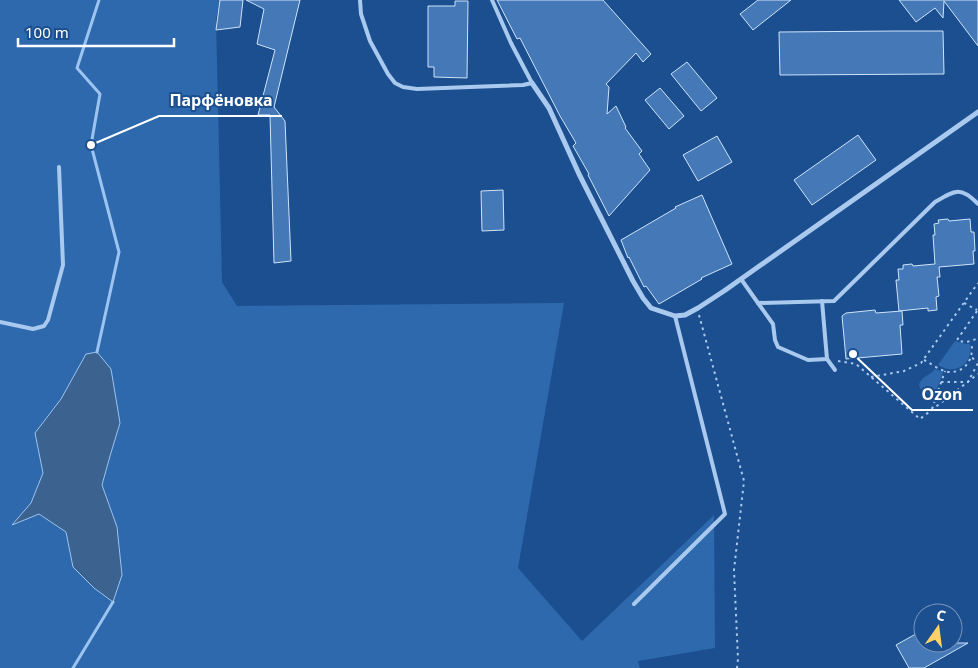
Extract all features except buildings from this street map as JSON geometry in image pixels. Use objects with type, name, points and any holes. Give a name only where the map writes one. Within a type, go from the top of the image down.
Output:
[{"type":"street","points":[[532,83],[549,108],[579,174],[643,298],[651,308],[675,316],[685,315],[698,308],[978,112]]},
{"type":"lane","points":[[360,0],[361,14],[370,41],[395,83],[403,87],[417,90],[532,83],[511,43],[492,0]]},
{"type":"lane","points":[[0,322],[33,328],[44,326],[48,320],[63,266],[58,167]]},
{"type":"lane","points":[[758,303],[834,301],[935,202],[957,191],[966,193],[978,204]]},
{"type":"lane","points":[[740,279],[773,324],[778,347],[808,360],[826,359]]},
{"type":"lane","points":[[822,301],[826,359],[835,370]]},
{"type":"lane","points":[[634,604],[726,514],[675,316]]},
{"type":"path","points":[[870,377],[904,371],[921,363],[978,283]]},
{"type":"path","points":[[964,302],[978,311],[957,340],[971,342],[978,338]]},
{"type":"path","points":[[698,308],[744,481],[734,570],[738,659],[736,668]]},
{"type":"path","points":[[924,359],[945,371],[957,371],[968,364],[972,358],[971,342]]},
{"type":"path","points":[[968,382],[978,362],[972,358]]},
{"type":"path","points":[[826,359],[856,364],[920,419],[978,374]]},
{"type":"path","points":[[932,410],[945,371]]},
{"type":"path","points":[[941,382],[968,382]]},
{"type":"shaded area","points":[[0,0],[220,0],[216,19],[222,282],[237,306],[564,303],[518,568],[582,641],[714,515],[715,648],[638,661],[640,668],[0,668]],"holes":[[[86,354],[110,456],[102,485],[117,527],[122,575],[113,601],[94,588],[73,567],[66,532],[39,514],[13,524],[31,503],[43,473],[35,433],[61,399]]]},
{"type":"shaded area","points":[[955,341],[970,344],[969,357],[966,362],[962,366],[951,369],[938,365]]},
{"type":"shaded area","points":[[97,352],[111,369],[120,423],[102,485],[117,527],[122,575],[113,602],[94,588],[73,567],[66,532],[39,514],[12,525],[31,503],[43,473],[35,433],[61,399],[86,354]]},
{"type":"shaded area","points":[[935,369],[943,372],[934,398],[920,388],[919,385]]},
{"type":"waterway","points":[[97,352],[119,252],[91,145],[100,94],[77,68],[99,0]]},
{"type":"waterway","points":[[73,668],[113,602]]},
{"type":"place","name":"Парфёновка","points":[[91,145]]},
{"type":"place","name":"Ozon","points":[[853,354]]}]
